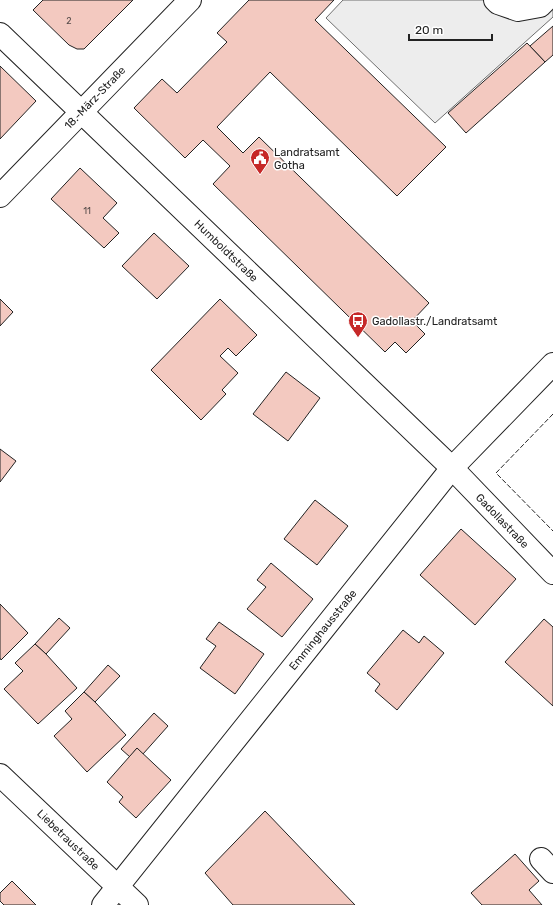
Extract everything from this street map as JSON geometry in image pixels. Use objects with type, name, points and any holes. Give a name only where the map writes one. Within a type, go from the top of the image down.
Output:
[{"type":"street","name":"18.-März-Straße","points":[[0,196],[190,0]]},
{"type":"street","points":[[495,0],[498,3],[518,10],[540,6],[546,0]]},
{"type":"street","name":"Humboldtstraße","points":[[0,34],[452,468]]},
{"type":"street","name":"Emminghausstraße","points":[[103,905],[452,468],[553,364]]},
{"type":"street","name":"Gadollastraße","points":[[452,468],[553,573]]},
{"type":"street","name":"Liebetraustraße","points":[[0,775],[137,905]]},
{"type":"shaded area","points":[[343,0],[553,0],[553,17],[435,123],[326,18]]},
{"type":"building","points":[[43,0],[133,0],[84,49],[77,49],[69,45],[33,10]]},
{"type":"building","name":"Landratsamt Gotha","points":[[249,0],[334,0],[315,20],[446,147],[397,196],[270,72],[217,127],[243,153],[259,137],[429,303],[412,321],[425,334],[406,353],[395,342],[385,352],[213,184],[230,166],[203,140],[185,158],[134,108],[162,79],[177,93],[227,42],[217,33]]},
{"type":"building","points":[[553,26],[553,55],[545,62],[530,46]]},
{"type":"building","points":[[527,43],[545,62],[466,133],[448,113]]},
{"type":"building","points":[[0,66],[36,101],[0,139]]},
{"type":"building","points":[[80,168],[117,203],[103,218],[119,233],[104,248],[51,199]]},
{"type":"building","points":[[154,233],[189,266],[157,299],[122,266]]},
{"type":"building","points":[[0,299],[13,312],[0,326]]},
{"type":"building","points":[[220,299],[257,335],[236,356],[228,348],[220,356],[238,373],[222,390],[226,394],[201,420],[151,370]]},
{"type":"building","points":[[286,372],[320,398],[288,441],[253,414]]},
{"type":"building","points":[[0,449],[16,461],[0,482]]},
{"type":"building","points":[[315,500],[348,526],[317,565],[284,539]]},
{"type":"building","points":[[461,529],[516,579],[475,625],[420,575]]},
{"type":"building","points":[[271,563],[313,599],[282,637],[247,609],[266,587],[257,580]]},
{"type":"building","points":[[0,604],[28,633],[1,660],[0,658]]},
{"type":"building","points":[[59,618],[70,628],[46,654],[35,644]]},
{"type":"building","points":[[544,619],[553,627],[553,706],[505,662]]},
{"type":"building","points":[[219,622],[264,654],[235,694],[200,668],[216,646],[206,639]]},
{"type":"building","points":[[403,630],[419,643],[424,636],[444,653],[397,710],[375,691],[380,684],[367,673]]},
{"type":"building","points":[[35,644],[77,688],[38,724],[4,689],[23,671],[15,663]]},
{"type":"building","points":[[108,665],[120,676],[95,702],[84,692]]},
{"type":"building","points":[[84,692],[126,735],[87,772],[54,736],[72,719],[65,711]]},
{"type":"building","points":[[154,713],[168,726],[143,754],[137,748],[130,757],[121,749]]},
{"type":"building","points":[[137,748],[171,780],[136,818],[119,802],[123,797],[107,782]]},
{"type":"building","points":[[265,811],[355,905],[233,905],[205,873]]},
{"type":"building","points":[[515,854],[539,881],[529,890],[542,905],[482,905],[471,893]]},
{"type":"building","points":[[12,881],[36,905],[4,905],[0,901],[0,893]]},
{"type":"fence","points":[[553,414],[496,473],[553,531]]},
{"type":"place","name":"Landratsamt Gotha","points":[[260,175]]},
{"type":"place","name":"Gadollastr./Landratsamt","points":[[358,338]]}]
